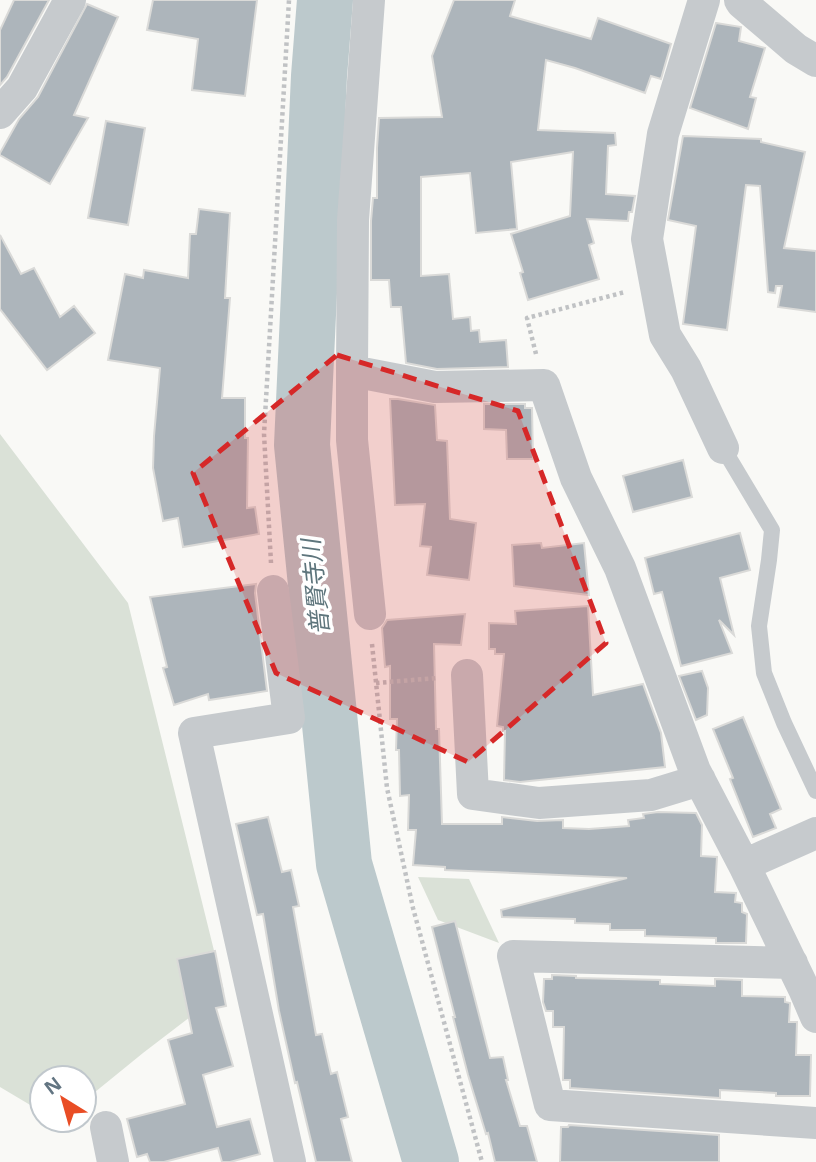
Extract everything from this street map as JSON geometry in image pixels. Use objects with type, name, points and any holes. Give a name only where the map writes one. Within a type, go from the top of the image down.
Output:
[{"type":"street","points":[[0,113],[22,88],[70,0]]},
{"type":"street","points":[[369,0],[353,220],[352,440],[370,614]]},
{"type":"street","points":[[704,0],[663,134],[647,239],[666,335],[686,369],[723,448]]},
{"type":"street","points":[[740,0],[796,49],[816,61]]},
{"type":"street","points":[[352,371],[435,387],[544,385],[576,478],[620,568],[690,758],[744,864],[816,1017]]},
{"type":"street","points":[[272,591],[289,718],[194,733],[289,1162]]},
{"type":"street","points":[[467,675],[473,794],[539,803],[651,795],[700,780]]},
{"type":"street","points":[[744,864],[816,832]]},
{"type":"street","points":[[792,963],[513,956],[550,1105],[816,1123]]},
{"type":"street","points":[[106,1127],[113,1162]]},
{"type":"lane","points":[[723,448],[772,530],[759,626],[764,673],[816,791]]},
{"type":"path","points":[[272,591],[264,434],[289,0]]},
{"type":"path","points":[[527,318],[655,284]]},
{"type":"path","points":[[370,614],[387,788],[413,908],[482,1162]]},
{"type":"path","points":[[376,683],[467,675]]},
{"type":"highlighted area","points":[[337,355],[518,411],[606,643],[468,762],[276,673],[193,473]]},
{"type":"shaded area","points":[[0,434],[128,603],[224,991],[98,1090],[98,1064],[28,1064],[28,1104],[0,1087]]},
{"type":"shaded area","points":[[418,877],[469,879],[499,943],[438,920]]},
{"type":"building","points":[[14,0],[49,0],[0,85],[0,30]]},
{"type":"building","points":[[153,0],[257,0],[245,96],[192,90],[198,39],[147,30]]},
{"type":"building","points":[[454,0],[515,0],[510,16],[591,39],[598,18],[671,44],[661,79],[651,76],[645,93],[546,60],[538,130],[615,133],[616,145],[608,146],[606,194],[635,196],[628,221],[587,219],[594,243],[589,245],[599,279],[528,300],[520,273],[523,272],[511,234],[570,216],[573,152],[511,162],[517,229],[476,233],[470,173],[421,177],[421,276],[449,274],[453,319],[470,317],[471,331],[479,330],[480,342],[506,340],[508,367],[437,369],[406,363],[401,307],[391,307],[389,280],[371,280],[371,221],[373,198],[377,198],[379,118],[442,117],[432,56]]},
{"type":"building","points":[[87,4],[118,17],[74,115],[88,118],[50,184],[0,153],[19,119],[38,97]]},
{"type":"building","points":[[716,23],[741,27],[739,41],[765,48],[750,97],[756,98],[748,129],[690,108]]},
{"type":"building","points":[[106,121],[145,128],[128,225],[88,218]]},
{"type":"building","points":[[683,136],[761,139],[761,142],[805,152],[784,248],[816,251],[816,312],[778,307],[782,286],[776,286],[775,293],[768,292],[760,186],[746,185],[727,330],[683,324],[696,226],[668,220]]},
{"type":"building","points":[[199,209],[230,213],[225,298],[230,298],[222,398],[245,398],[245,438],[248,438],[247,508],[255,507],[259,534],[183,547],[178,518],[163,521],[153,468],[160,368],[108,360],[125,274],[143,278],[144,270],[188,278],[190,234],[196,234]]},
{"type":"building","points":[[0,235],[21,274],[34,268],[60,317],[74,306],[95,333],[47,370],[0,309]]},
{"type":"building","points":[[390,399],[435,405],[437,440],[447,441],[450,519],[476,523],[469,580],[427,575],[431,547],[420,546],[425,504],[395,505]]},
{"type":"building","points":[[484,404],[525,404],[525,408],[532,408],[533,459],[507,459],[506,430],[484,429]]},
{"type":"building","points":[[683,460],[692,497],[633,512],[623,476]]},
{"type":"building","points":[[740,533],[750,570],[720,578],[734,635],[719,620],[732,653],[681,666],[662,592],[654,594],[645,558]]},
{"type":"building","points":[[541,543],[542,548],[584,543],[589,595],[514,586],[512,545]]},
{"type":"building","points":[[256,584],[267,691],[209,700],[208,694],[174,705],[163,668],[167,667],[150,597]]},
{"type":"building","points":[[588,606],[593,695],[643,684],[661,733],[665,767],[520,782],[504,780],[505,731],[503,727],[497,726],[504,654],[495,654],[495,649],[489,649],[489,623],[516,624],[515,611]]},
{"type":"building","points":[[465,614],[461,645],[434,644],[442,824],[502,824],[502,817],[537,821],[563,820],[563,828],[589,829],[629,826],[628,820],[644,818],[643,814],[696,813],[702,825],[701,856],[717,857],[715,892],[736,893],[735,902],[742,903],[742,912],[747,914],[746,943],[716,943],[716,938],[645,936],[645,930],[610,930],[610,924],[575,923],[575,919],[502,917],[501,910],[627,878],[445,870],[445,867],[413,865],[416,830],[408,830],[409,795],[400,796],[399,750],[396,750],[397,719],[390,719],[390,666],[385,667],[382,628],[387,620]]},
{"type":"building","points":[[702,671],[708,688],[707,715],[696,720],[679,676]]},
{"type":"building","points":[[743,717],[781,809],[770,814],[776,828],[753,837],[713,729]]},
{"type":"building","points":[[268,817],[282,872],[291,870],[299,906],[293,907],[316,1035],[322,1034],[331,1074],[337,1072],[348,1117],[341,1119],[352,1162],[316,1162],[297,1082],[295,1083],[279,1011],[263,914],[257,915],[236,824]]},
{"type":"building","points":[[455,921],[490,1058],[503,1057],[506,1080],[520,1126],[527,1126],[537,1162],[495,1162],[468,1075],[432,927]]},
{"type":"building","points":[[215,951],[226,1006],[216,1008],[233,1066],[203,1075],[217,1127],[250,1119],[260,1154],[222,1162],[218,1148],[164,1162],[150,1162],[147,1154],[137,1157],[127,1119],[185,1104],[168,1040],[192,1033],[177,959]]},
{"type":"building","points":[[552,975],[660,980],[660,984],[715,986],[715,979],[742,980],[742,996],[785,997],[785,1002],[790,1003],[789,1022],[797,1022],[796,1055],[811,1055],[810,1096],[776,1096],[776,1093],[720,1090],[720,1098],[570,1088],[570,1080],[563,1080],[564,1027],[553,1027],[553,1011],[546,1011],[543,1002],[544,979],[552,979]]},
{"type":"building","points":[[569,1125],[719,1135],[719,1162],[560,1162],[561,1127]]},
{"type":"waterway","name":"普賢寺川","points":[[325,0],[302,445],[344,864],[431,1162]]}]
